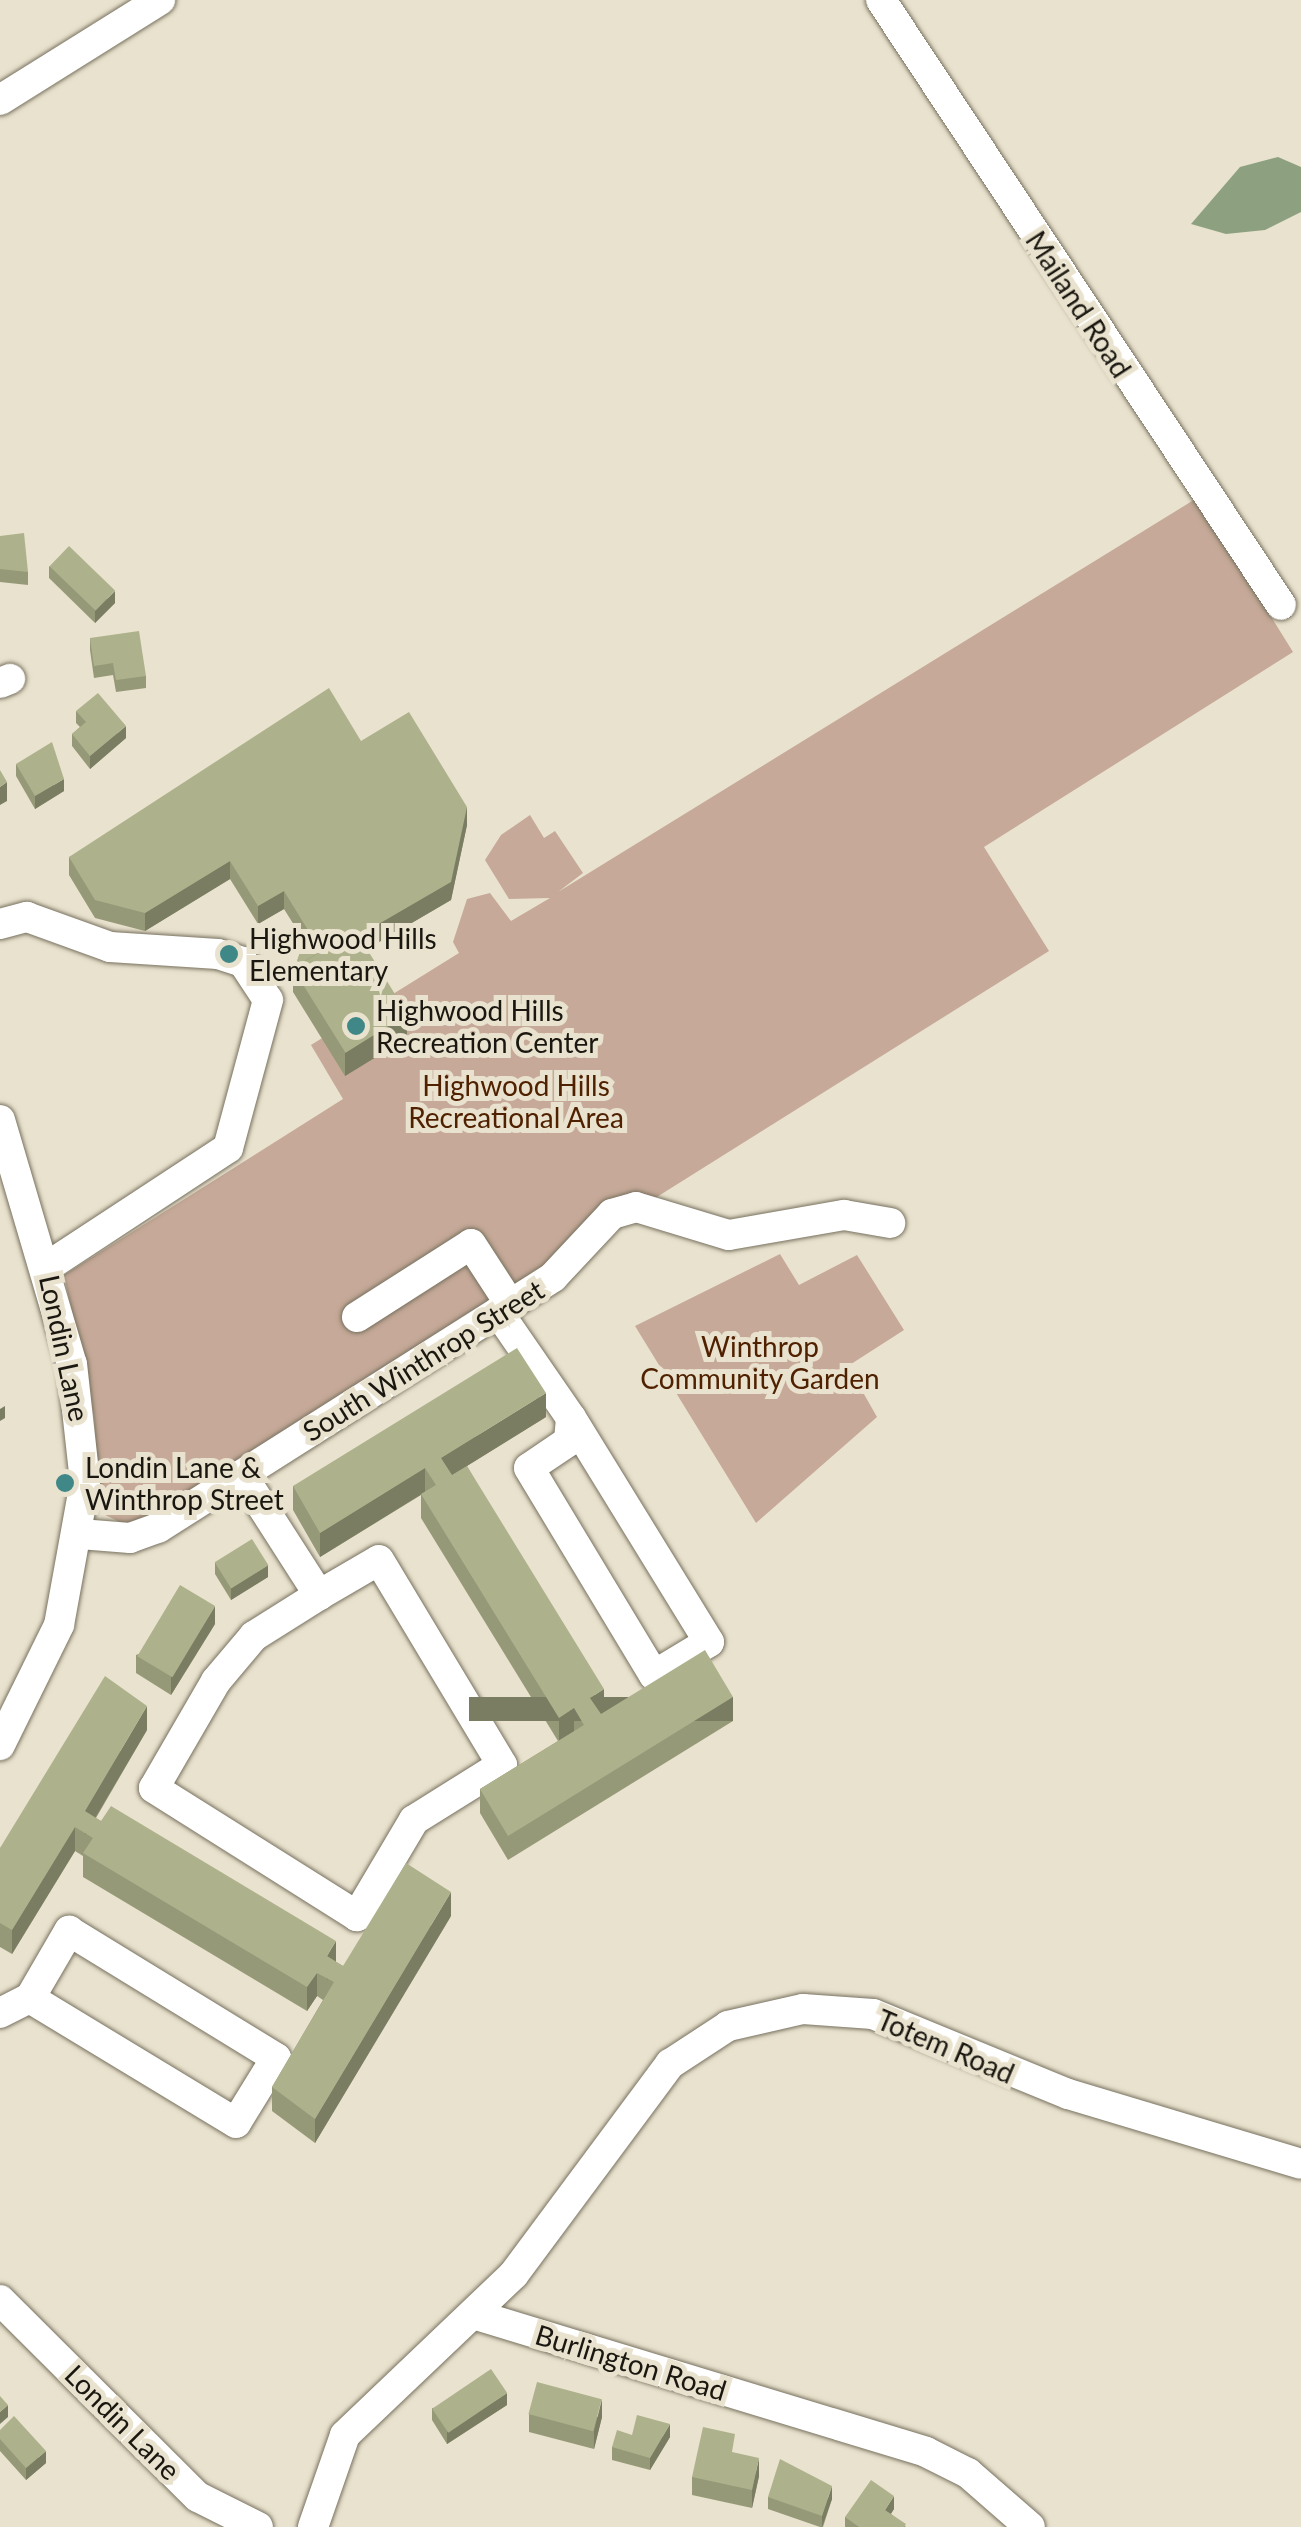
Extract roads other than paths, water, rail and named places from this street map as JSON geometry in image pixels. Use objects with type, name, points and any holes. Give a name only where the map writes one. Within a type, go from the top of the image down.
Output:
[{"type":"street","points":[[0,100],[160,0]]},
{"type":"street","name":"Mailand Road","points":[[881,0],[1281,605]]},
{"type":"street","points":[[0,924],[28,917],[110,947],[218,954],[243,962],[268,1000],[228,1148],[47,1268]]},
{"type":"street","name":"Londin Lane","points":[[0,1120],[47,1268],[84,1443],[80,1534],[45,1665],[0,1746]]},
{"type":"street","name":"South Winthrop Street","points":[[80,1534],[130,1538],[158,1528],[552,1277],[594,1229],[636,1207],[729,1235],[844,1215],[890,1222]]},
{"type":"street","points":[[357,1317],[471,1244],[504,1308],[709,1642],[654,1676],[529,1468],[569,1442],[571,1418]]},
{"type":"street","points":[[242,1475],[319,1596]]},
{"type":"street","points":[[379,1560],[502,1765],[414,1820],[356,1916],[154,1788],[254,1636],[319,1596],[379,1560]]},
{"type":"street","points":[[0,2013],[30,1998],[69,1931],[276,2058],[236,2122],[30,1998]]},
{"type":"street","name":"Totem Road","points":[[476,2314],[670,2064],[759,2016],[874,2014],[1024,2078],[1301,2164]]},
{"type":"street","name":"Londin Lane","points":[[0,2300],[198,2497],[258,2527]]},
{"type":"street","points":[[313,2527],[345,2436],[476,2314]]},
{"type":"street","name":"Burlington Road","points":[[476,2314],[926,2452],[968,2472],[1030,2527]]},
{"type":"place","name":"Highwood Hills Elementary","points":[[229,954]]},
{"type":"place","name":"Highwood Hills Recreation Center","points":[[356,1026]]},
{"type":"place","name":"Londin Lane & Winthrop Street","points":[[65,1483]]},
{"type":"park label","name":"Highwood Hills Recreational Area","points":[[516,1101]]},
{"type":"park label","name":"Winthrop Community Garden","points":[[760,1362]]}]
